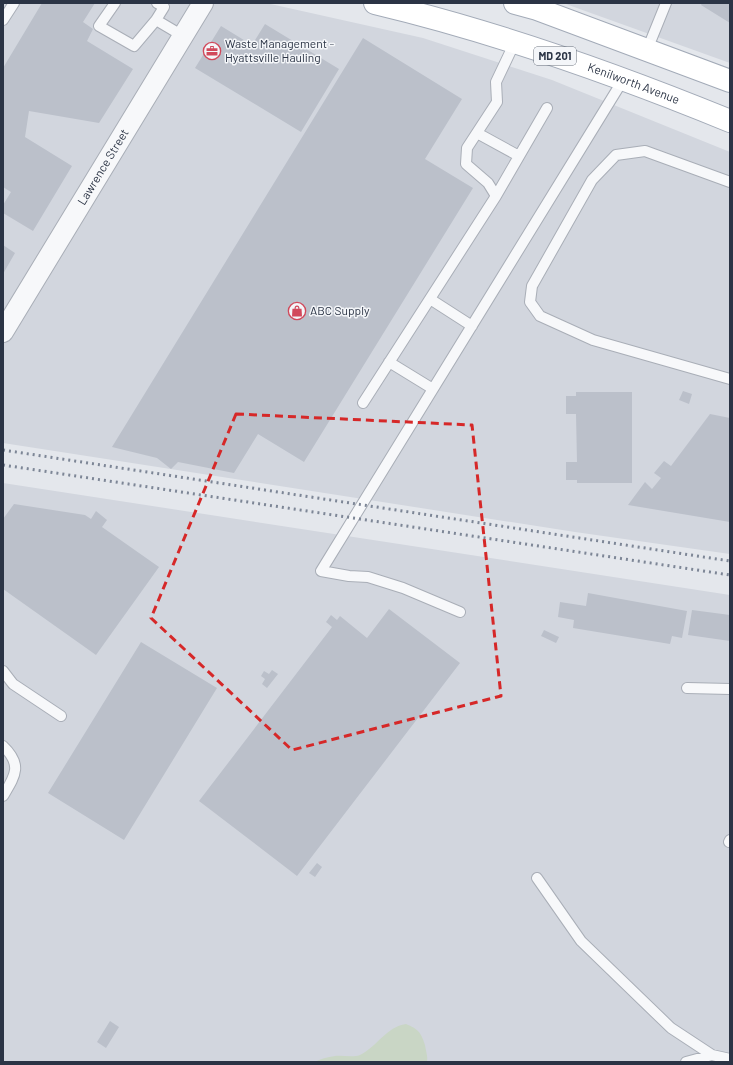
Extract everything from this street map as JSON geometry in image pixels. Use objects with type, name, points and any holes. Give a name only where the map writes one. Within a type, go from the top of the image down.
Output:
[{"type":"main road","name":"Kenilworth Avenue","points":[[375,3],[433,17],[515,42],[655,90],[730,121]]},
{"type":"main road","points":[[515,3],[537,9],[730,81]]},
{"type":"street","name":"Lawrence Street","points":[[4,328],[203,3]]},
{"type":"lane","points":[[3,20],[14,3]]},
{"type":"lane","points":[[115,3],[99,26],[134,46],[156,20],[164,7],[157,3]]},
{"type":"lane","points":[[647,50],[666,3]]},
{"type":"lane","points":[[156,20],[183,36]]},
{"type":"lane","points":[[496,196],[488,183],[466,164],[467,148],[497,102],[496,82],[515,42]]},
{"type":"lane","points":[[460,612],[403,588],[368,577],[349,576],[322,571],[623,80]]},
{"type":"lane","points":[[362,403],[496,196],[547,108]]},
{"type":"lane","points":[[477,132],[519,156]]},
{"type":"lane","points":[[730,182],[645,151],[616,155],[592,180],[532,286],[530,302],[540,316],[593,340],[730,379]]},
{"type":"lane","points":[[430,299],[472,326]]},
{"type":"lane","points":[[389,362],[433,389]]},
{"type":"lane","points":[[3,671],[13,684],[61,716]]},
{"type":"lane","points":[[687,688],[730,689]]},
{"type":"lane","points":[[3,746],[14,758],[15,772],[10,785],[3,796]]},
{"type":"lane","points":[[537,878],[581,941],[671,1028],[712,1055],[730,1060]]},
{"type":"lane","points":[[686,1062],[712,1055]]},
{"type":"highlighted area","points":[[236,414],[472,425],[501,696],[292,750],[151,618]]},
{"type":"shaded area","points":[[3,3],[266,3],[423,38],[552,80],[730,152],[730,554],[575,532],[3,443]]},
{"type":"shaded area","points":[[563,3],[730,3],[730,63]]},
{"type":"shaded area","points":[[3,483],[730,595],[730,1062],[3,1062]]},
{"type":"green space","points":[[406,1024],[416,1029],[422,1037],[425,1045],[427,1062],[314,1062],[332,1056],[360,1055],[372,1047],[387,1033]]},
{"type":"building","points":[[42,3],[95,3],[83,22],[93,29],[87,41],[133,69],[99,123],[29,111],[25,137],[72,166],[33,231],[3,213],[3,205],[11,192],[3,187],[3,68]]},
{"type":"building","points":[[702,3],[730,3],[730,23],[701,5]]},
{"type":"building","points":[[265,24],[339,69],[301,132],[195,68],[221,26],[252,45]]},
{"type":"building","name":"ABC Supply","points":[[363,38],[462,99],[425,159],[473,188],[304,462],[258,434],[234,473],[178,462],[171,469],[157,458],[112,447]]},
{"type":"building","points":[[3,245],[15,253],[3,274]]},
{"type":"building","points":[[683,391],[692,394],[689,404],[679,400]]},
{"type":"building","points":[[576,392],[632,392],[632,483],[577,483],[577,480],[566,480],[566,462],[577,462],[576,414],[566,414],[566,396],[576,396]]},
{"type":"building","points":[[710,414],[730,418],[730,522],[628,505],[645,482],[652,489],[661,478],[654,473],[664,461],[671,466]]},
{"type":"building","points":[[14,504],[85,515],[91,519],[96,511],[107,520],[102,527],[159,567],[96,655],[3,589],[3,519]]},
{"type":"building","points":[[588,593],[687,611],[682,638],[672,636],[670,644],[573,628],[574,620],[558,617],[560,602],[586,606]]},
{"type":"building","points":[[389,609],[460,663],[297,876],[199,801],[332,627],[326,622],[331,615],[337,620],[340,616],[367,638]]},
{"type":"building","points":[[692,610],[730,615],[730,641],[688,635]]},
{"type":"building","points":[[544,630],[559,637],[556,643],[541,636]]},
{"type":"building","points":[[141,642],[217,688],[124,840],[48,793]]},
{"type":"building","points":[[272,670],[278,674],[267,688],[262,684],[265,679],[261,676],[264,671],[269,674]]},
{"type":"building","points":[[317,863],[322,867],[315,877],[309,873]]},
{"type":"building","points":[[110,1021],[119,1027],[106,1048],[97,1042]]},
{"type":"railway","points":[[3,450],[730,561]]},
{"type":"railway","points":[[3,465],[730,575]]},
{"type":"place","name":"Waste Management - Hyattsville Hauling","points":[[212,51]]},
{"type":"place","name":"ABC Supply","points":[[297,311]]}]
